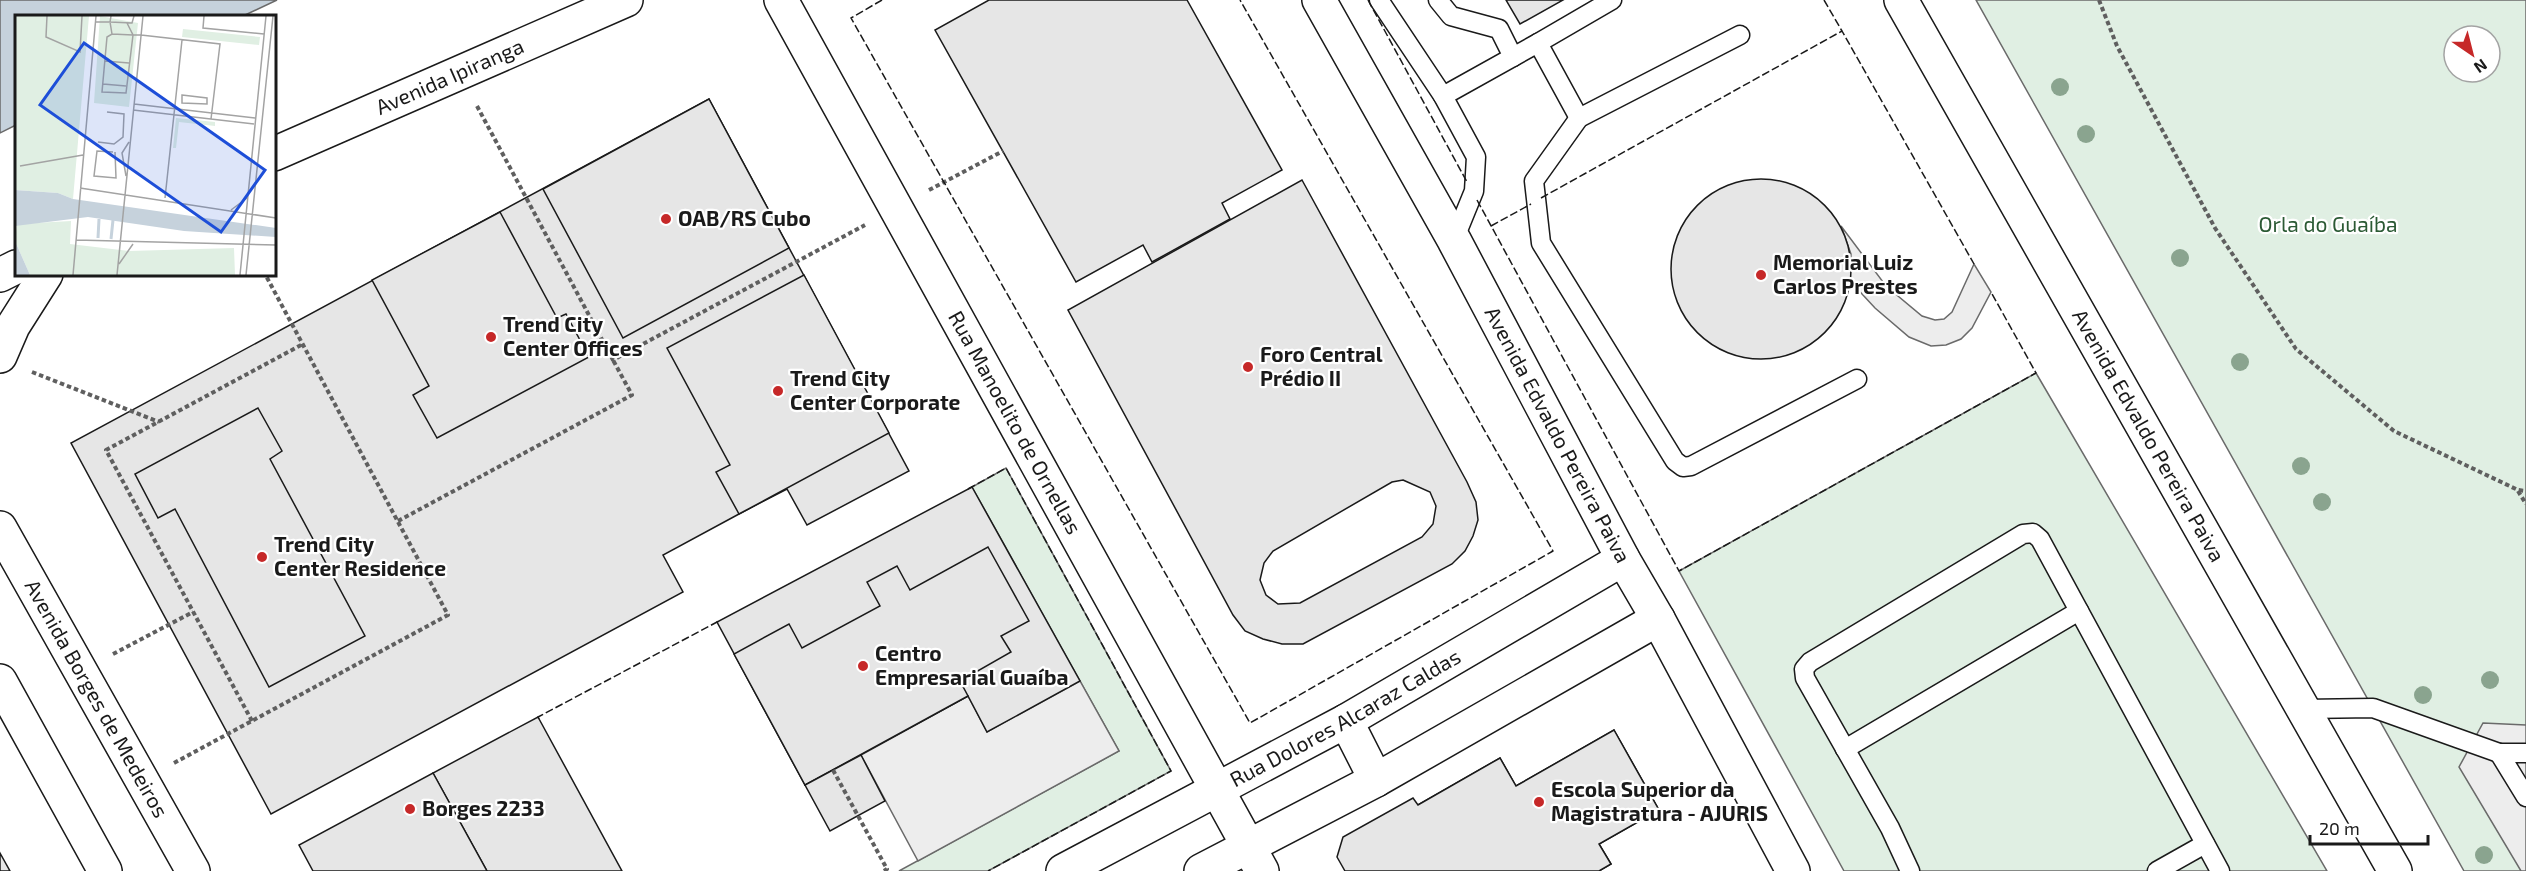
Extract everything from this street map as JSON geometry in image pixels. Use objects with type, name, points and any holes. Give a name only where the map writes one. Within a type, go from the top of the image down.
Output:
[{"type":"main road","name":"Avenida Ipiranga","points":[[276,153],[626,0]]},
{"type":"main road","name":"Rua Manoelito de Ornellas","points":[[782,0],[1255,858]]},
{"type":"main road","name":"Avenida Edvaldo Pereira Paiva","points":[[1319,0],[1454,240],[1623,559],[1658,619],[1793,871]]},
{"type":"main road","name":"Avenida Edvaldo Pereira Paiva","points":[[1901,0],[2395,871]]},
{"type":"main road","points":[[0,275],[15,268]]},
{"type":"main road","points":[[11,362],[13,326],[45,276]]},
{"type":"main road","name":"Avenida Borges de Medeiros","points":[[0,528],[193,871]]},
{"type":"main road","name":"Rua Dolores Alcaraz Caldas","points":[[1063,871],[1346,721],[1623,559]]},
{"type":"main road","points":[[1201,871],[1255,858],[1376,780],[1658,619]]},
{"type":"main road","points":[[0,681],[105,871]]},
{"type":"main road","points":[[1346,721],[1376,780]]},
{"type":"lane","points":[[1379,0],[1443,96],[1476,158],[1474,191],[1454,240]]},
{"type":"lane","points":[[1438,0],[1451,16],[1500,29],[1513,57]]},
{"type":"lane","points":[[1443,96],[1612,0]]},
{"type":"lane","points":[[1740,34],[1579,118],[1534,181],[1541,243],[1676,461],[1683,467],[1691,466],[1857,380]]},
{"type":"lane","points":[[1538,43],[1579,118]]},
{"type":"lane","points":[[1910,871],[1890,828],[1805,678],[1804,669],[1810,662],[2024,534],[2033,532],[2040,539],[2220,871]]},
{"type":"lane","points":[[1845,749],[2079,611]]},
{"type":"lane","points":[[2304,709],[2373,708],[2499,753],[2526,753]]},
{"type":"lane","points":[[2499,753],[2526,797]]},
{"type":"lane","points":[[2157,871],[2205,844]]},
{"type":"path","points":[[2098,0],[2117,46],[2215,228],[2296,349],[2394,431],[2518,490],[2526,491]]},
{"type":"path","points":[[398,521],[632,395],[459,73]]},
{"type":"path","points":[[614,360],[836,241]]},
{"type":"path","points":[[204,746],[448,615],[267,276]]},
{"type":"path","points":[[252,721],[106,450],[303,344]]},
{"type":"path","points":[[11,362],[159,422]]},
{"type":"path","points":[[2518,490],[2526,504]]},
{"type":"path","points":[[146,637],[193,612]]},
{"type":"path","points":[[833,770],[887,869],[884,871]]},
{"type":"green space","name":"Orla do Guaíba","points":[[1976,0],[2526,0],[2526,871],[2464,871]]},
{"type":"green space","points":[[2036,373],[2327,871],[1844,871],[1679,571]]},
{"type":"green space","points":[[1006,468],[1171,771],[988,871],[899,871],[1119,751],[972,487]]},
{"type":"shaded area","points":[[0,0],[277,0],[245,15],[15,15],[15,126],[0,133]]},
{"type":"shaded area","points":[[1841,226],[1886,286],[1922,316],[1935,320],[1944,319],[1952,312],[1974,264],[1991,292],[1972,328],[1961,339],[1946,345],[1931,346],[1909,337],[1875,308],[1850,281],[1851,254]]},
{"type":"shaded area","points":[[1080,681],[1119,751],[918,861],[861,755],[968,696],[987,732]]},
{"type":"shaded area","points":[[2483,723],[2526,725],[2526,871],[2521,871],[2459,767]]},
{"type":"building","points":[[989,0],[1187,0],[1282,170],[1222,203],[1230,219],[1152,262],[1143,245],[1076,282],[935,30]]},
{"type":"building","points":[[1506,0],[1563,0],[1520,24]]},
{"type":"building","points":[[709,99],[909,471],[807,525],[787,489],[739,514],[663,555],[683,592],[271,814],[71,443]]},
{"type":"building","name":"OAB/RS Cubo","points":[[709,99],[789,248],[623,338],[543,189]]},
{"type":"building","name":"Memorial Luiz Carlos Prestes","points":[[1761,179],[1795,186],[1811,194],[1825,205],[1836,219],[1844,235],[1851,269],[1844,303],[1836,319],[1825,333],[1811,344],[1795,352],[1761,359],[1727,352],[1711,344],[1697,333],[1686,319],[1678,303],[1671,269],[1678,235],[1686,219],[1697,205],[1711,194],[1727,186]]},
{"type":"building","points":[[1302,180],[1476,502],[1478,520],[1465,551],[1452,564],[1303,644],[1282,644],[1245,631],[1233,615],[1068,310]],"holes":[[[1403,480],[1430,492],[1436,506],[1433,524],[1422,537],[1300,603],[1278,604],[1266,595],[1260,580],[1264,563],[1273,551],[1392,482]]]},
{"type":"building","name":"Trend City Center Offices","points":[[500,212],[557,318],[566,314],[589,357],[437,438],[413,395],[429,386],[372,280]]},
{"type":"building","name":"Trend City Center Corporate","points":[[804,275],[889,433],[739,514],[716,472],[730,465],[667,348]]},
{"type":"building","name":"Trend City Center Residence","points":[[258,408],[282,451],[270,459],[365,636],[269,687],[175,509],[158,518],[135,474]]},
{"type":"building","points":[[972,487],[1080,681],[987,732],[968,696],[805,785],[717,622]]},
{"type":"building","name":"Centro Empresarial Guaíba","points":[[988,547],[1029,621],[1001,636],[1011,652],[960,681],[968,696],[805,785],[734,654],[789,624],[802,648],[880,606],[867,582],[897,566],[910,590]]},
{"type":"building","points":[[538,717],[622,871],[487,871],[433,773]]},
{"type":"building","name":"Escola Superior da Magistratura - AJURIS","points":[[1614,730],[1659,810],[1599,844],[1611,864],[1599,871],[1376,871],[1368,858],[1427,824],[1416,806],[1500,758],[1516,786]]},
{"type":"building","name":"Escola Superior da Magistratura - AJURIS","points":[[1614,730],[1659,810],[1599,844],[1611,864],[1599,871],[1345,871],[1337,857],[1343,837],[1413,798],[1418,805],[1500,758],[1516,786]]},
{"type":"building","points":[[861,755],[885,801],[830,831],[805,785]]},
{"type":"building","name":"Borges 2233","points":[[433,773],[487,871],[313,871],[299,845]]},
{"type":"building","points":[[0,853],[10,871],[0,871]]},
{"type":"fence","points":[[882,0],[851,18],[1250,723],[1553,551],[1240,0]]},
{"type":"fence","points":[[1368,0],[1467,182]]},
{"type":"fence","points":[[1824,0],[1842,31]]},
{"type":"fence","points":[[1541,198],[1842,31],[1974,264]]},
{"type":"fence","points":[[1477,200],[1679,571],[2036,373],[1991,292]]},
{"type":"fence","points":[[1491,226],[1531,204]]},
{"type":"fence","points":[[968,489],[1006,468],[1171,771],[988,871]]},
{"type":"fence","points":[[539,719],[538,717],[719,621]]},
{"type":"place","name":"OAB/RS Cubo","points":[[666,219]]},
{"type":"place","name":"Memorial Luiz Carlos Prestes","points":[[1761,275]]},
{"type":"place","name":"Trend City Center Offices","points":[[491,337]]},
{"type":"place","name":"Foro Central Prédio II","points":[[1248,367]]},
{"type":"place","name":"Trend City Center Corporate","points":[[778,391]]},
{"type":"place","name":"Trend City Center Residence","points":[[262,557]]},
{"type":"place","name":"Centro Empresarial Guaíba","points":[[863,666]]},
{"type":"place","name":"Escola Superior da Magistratura - AJURIS","points":[[1539,802]]},
{"type":"place","name":"Borges 2233","points":[[410,809]]}]
